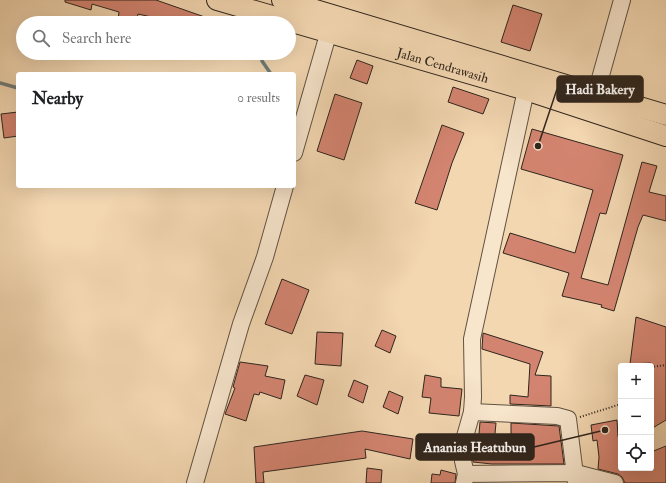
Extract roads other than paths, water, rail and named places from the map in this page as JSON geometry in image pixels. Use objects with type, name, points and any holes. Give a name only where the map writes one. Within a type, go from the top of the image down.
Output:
[{"type":"main road","name":"Jalan Cendrawasih","points":[[217,0],[275,16]]},
{"type":"main road","name":"Jalan Cendrawasih","points":[[282,0],[666,115]]},
{"type":"main road","name":"Jalan Cendrawasih","points":[[296,22],[526,90],[666,136]]},
{"type":"street","points":[[596,93],[622,0]]},
{"type":"street","points":[[296,146],[329,31]]},
{"type":"street","points":[[526,90],[472,338],[472,412],[464,440],[463,461],[465,479],[576,478],[615,483]]},
{"type":"street","points":[[195,483],[241,324],[266,257],[284,188]]},
{"type":"street","points":[[472,412],[557,416],[569,421],[576,478]]},
{"type":"waterway","points":[[262,60],[270,72]]},
{"type":"waterway","points":[[0,83],[16,87]]},
{"type":"place","name":"Hadi Bakery","points":[[538,146]]},
{"type":"place","name":"Ananias Heatubun","points":[[605,430]]}]
